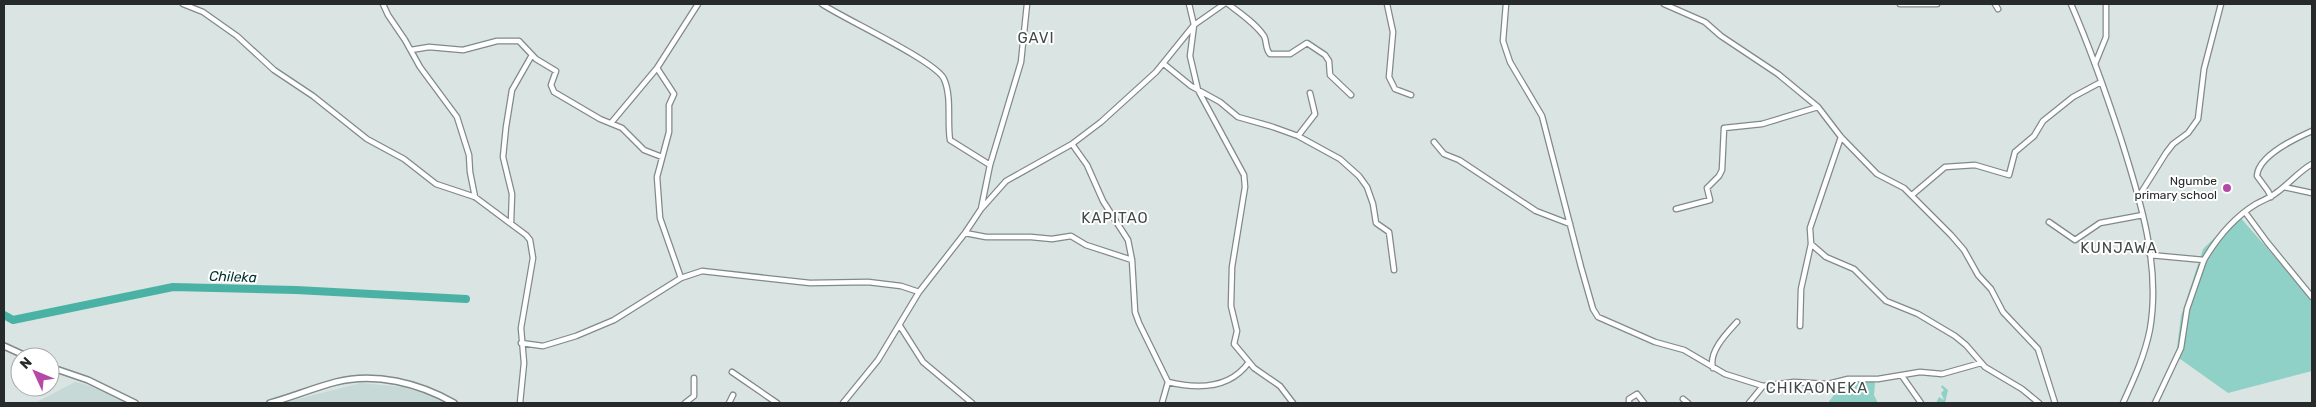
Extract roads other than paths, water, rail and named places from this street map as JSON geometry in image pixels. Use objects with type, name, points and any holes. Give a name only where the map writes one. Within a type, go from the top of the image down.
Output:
[{"type":"street","points":[[183,4],[203,12],[237,36],[280,74],[368,139],[404,159],[436,184],[475,197],[521,229],[530,240],[533,258],[522,316],[521,343],[524,363],[520,403]]},
{"type":"street","points":[[383,4],[420,67],[457,117],[469,155],[475,197]]},
{"type":"street","points":[[611,123],[657,68],[698,4]]},
{"type":"street","points":[[822,4],[906,50],[939,72],[945,81],[950,140],[990,166]]},
{"type":"street","points":[[981,209],[990,166],[1021,62],[1027,4]]},
{"type":"street","points":[[1189,4],[1194,25],[1190,56],[1198,90],[1244,175],[1245,187],[1232,268],[1231,306],[1237,331],[1234,344],[1254,368],[1280,386],[1293,403]]},
{"type":"street","points":[[843,403],[878,360],[919,292],[965,233],[981,209],[1011,177],[1072,144],[1145,83],[1164,64],[1194,25],[1224,4]]},
{"type":"street","points":[[1228,4],[1248,19],[1265,37],[1270,54],[1290,54],[1307,43],[1319,50],[1329,61],[1330,75],[1351,95]]},
{"type":"street","points":[[1387,4],[1393,32],[1389,77],[1395,89],[1411,95]]},
{"type":"street","points":[[1506,4],[1503,41],[1510,62],[1542,116],[1580,267],[1596,315],[1662,345],[1684,350],[1713,368],[1763,386],[1794,382],[1828,384],[1848,379],[1878,379],[1920,372],[1942,374],[1981,363]]},
{"type":"street","points":[[1664,4],[1704,22],[1721,36],[1772,69],[1818,108],[1841,137],[1878,174],[1889,179],[1912,195],[1964,250],[2003,312],[2038,349],[2055,403]]},
{"type":"street","points":[[1900,4],[1937,4]]},
{"type":"street","points":[[1995,4],[1998,9]]},
{"type":"street","points":[[2071,4],[2102,82],[2139,196],[2150,255],[2150,328],[2143,356],[2122,403]]},
{"type":"street","points":[[2095,64],[2106,37],[2106,4]]},
{"type":"street","points":[[2139,196],[2166,153],[2173,144],[2188,132],[2198,119],[2204,68],[2221,4]]},
{"type":"street","points":[[411,50],[429,47],[462,50],[497,41],[519,41],[532,55],[556,71],[551,85],[554,92],[628,132],[644,150],[662,157]]},
{"type":"street","points":[[511,222],[512,194],[503,157],[506,127],[512,90],[532,55]]},
{"type":"street","points":[[1164,64],[1198,90],[1220,102],[1238,117],[1298,136],[1340,159],[1360,176],[1371,196],[1376,223],[1389,232],[1394,270]]},
{"type":"street","points":[[657,68],[674,94],[669,105],[670,132],[657,178],[658,210],[663,230],[681,278]]},
{"type":"street","points":[[1912,195],[1945,167],[1975,165],[2009,175],[2015,152],[2034,136],[2043,121],[2073,97],[2102,82]]},
{"type":"street","points":[[1298,136],[1315,114],[1310,93]]},
{"type":"street","points":[[1676,209],[1710,200],[1707,188],[1719,176],[1722,170],[1724,128],[1762,124],[1818,108]]},
{"type":"street","points":[[2270,197],[2257,176],[2259,168],[2270,155],[2312,130]]},
{"type":"street","points":[[1800,326],[1801,289],[1811,244],[1810,228],[1830,164],[1841,137]]},
{"type":"street","points":[[1434,142],[1448,156],[1459,160],[1536,211],[1570,224]]},
{"type":"street","points":[[1072,144],[1090,169],[1103,201],[1128,240],[1132,260],[1135,312],[1168,382],[1162,403]]},
{"type":"street","points":[[2155,403],[2181,348],[2187,309],[2204,260],[2225,230],[2245,212],[2284,187],[2312,164]]},
{"type":"street","points":[[2284,187],[2312,193]]},
{"type":"street","points":[[2245,212],[2312,297]]},
{"type":"street","points":[[2049,222],[2075,240],[2100,223],[2143,215]]},
{"type":"street","points":[[965,233],[986,237],[1040,237],[1052,240],[1071,236],[1086,245],[1132,260]]},
{"type":"street","points":[[1811,244],[1826,257],[1854,269],[1889,303],[1918,314],[1955,336],[1966,345],[1981,363],[2000,377],[2022,389],[2039,403]]},
{"type":"street","points":[[2150,255],[2204,260]]},
{"type":"street","points":[[521,343],[543,346],[576,336],[614,320],[681,278],[696,272],[708,271],[810,283],[868,282],[901,286],[919,292]]},
{"type":"street","points":[[1713,368],[1711,361],[1714,354],[1738,322]]},
{"type":"street","points":[[900,326],[923,362],[972,403]]},
{"type":"street","points":[[1168,382],[1186,386],[1216,386],[1244,369],[1249,362]]},
{"type":"street","points":[[1244,369],[1254,368]]},
{"type":"street","points":[[60,370],[88,380],[135,403]]},
{"type":"street","points":[[732,372],[777,403]]},
{"type":"street","points":[[1902,376],[1921,403]]},
{"type":"street","points":[[685,403],[694,396],[694,378]]},
{"type":"street","points":[[270,403],[336,382],[371,379],[418,385],[454,403]]},
{"type":"street","points":[[1749,403],[1763,386]]},
{"type":"street","points":[[1629,403],[1629,398],[1637,394],[1640,395],[1644,403]]},
{"type":"street","points":[[729,403],[733,396]]},
{"type":"street","points":[[1683,399],[1688,403]]},
{"type":"waterway","name":"Chileka","points":[[4,315],[13,320],[173,287],[296,290],[466,299]]},
{"type":"place","name":"Ngumbe primary school","points":[[2227,188]]},
{"type":"district","name":"GAVI","points":[[1036,38]]},
{"type":"district","name":"KAPITAO","points":[[1115,218]]},
{"type":"district","name":"KUNJAWA","points":[[2119,248]]},
{"type":"district","name":"CHIKAONEKA","points":[[1817,388]]}]
